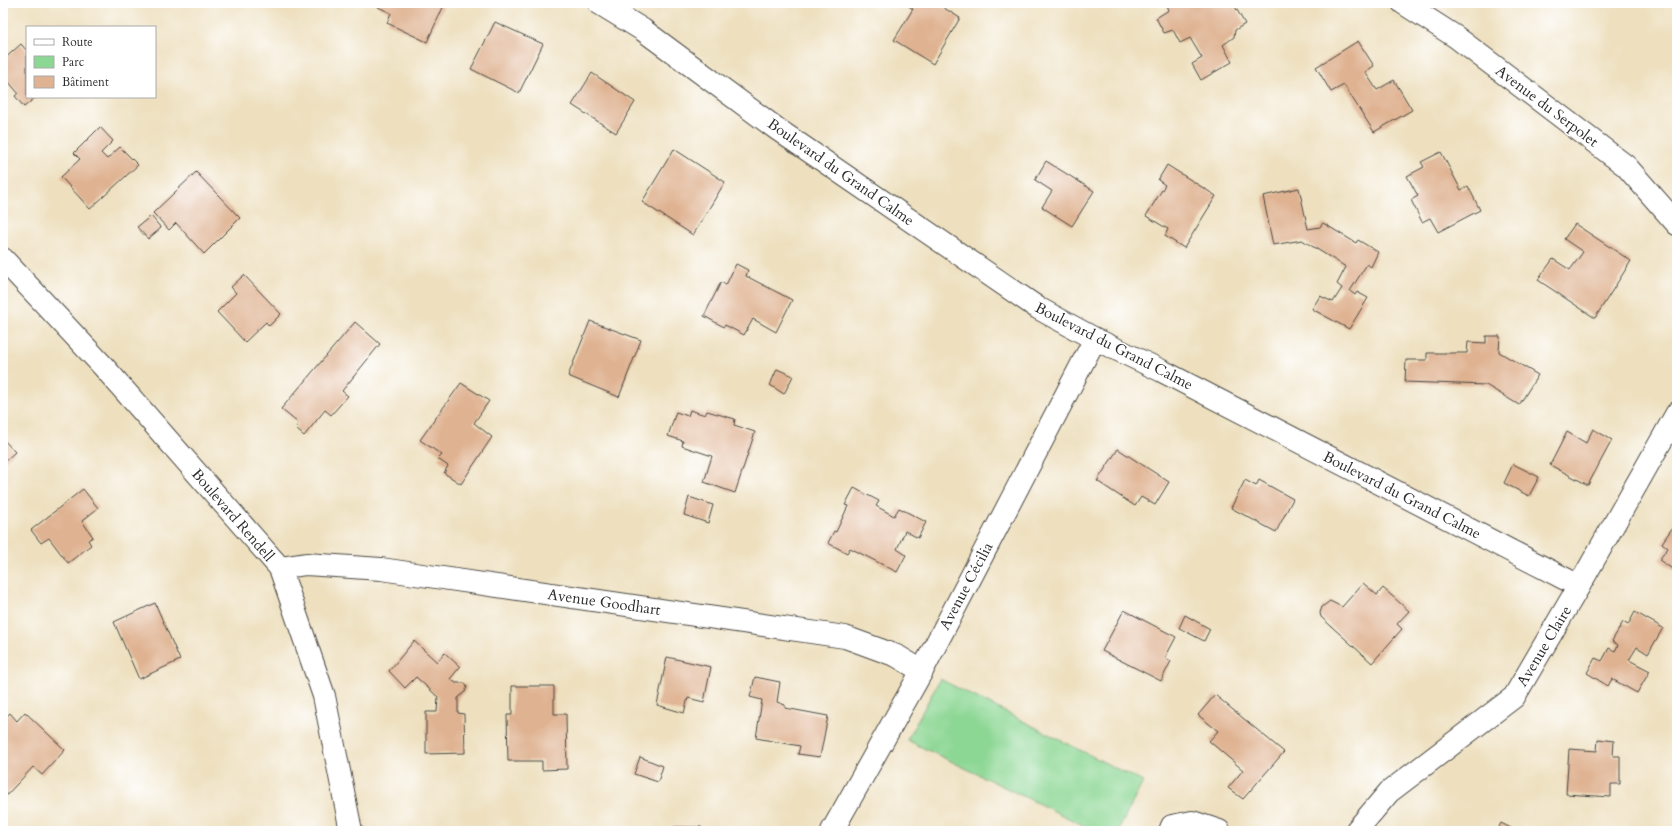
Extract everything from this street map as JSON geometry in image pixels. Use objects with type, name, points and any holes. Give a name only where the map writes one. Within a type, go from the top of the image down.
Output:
[{"type":"street","name":"Boulevard du Grand Calme","points":[[599,3],[643,30],[777,129],[1038,308],[1095,339],[1162,371],[1580,586]]},
{"type":"street","name":"Avenue du Serpolet","points":[[1403,3],[1456,37],[1626,166],[1677,224]]},
{"type":"street","name":"Boulevard Rendell","points":[[3,259],[103,366],[280,568],[324,696],[351,831]]},
{"type":"street","name":"Avenue Cécilia","points":[[832,831],[922,671],[1095,339]]},
{"type":"street","name":"Avenue Claire","points":[[1356,831],[1389,792],[1514,697],[1580,586],[1677,413]]},
{"type":"street","name":"Avenue Goodhart","points":[[280,568],[306,564],[381,569],[845,636],[897,656],[922,671]]},
{"type":"street","points":[[1170,831],[1172,826],[1192,822],[1219,831]]},
{"type":"green space","points":[[940,679],[1143,782],[1118,831],[1095,831],[907,740]]},
{"type":"building","points":[[380,3],[445,3],[427,42],[387,23],[391,13],[378,7]]},
{"type":"building","points":[[909,3],[936,3],[960,18],[933,64],[894,40],[913,9],[907,5]]},
{"type":"building","points":[[1166,3],[1233,3],[1245,24],[1235,30],[1234,37],[1223,45],[1232,62],[1201,80],[1192,64],[1202,58],[1190,38],[1180,43],[1173,30],[1164,33],[1156,18],[1169,10]]},
{"type":"building","points":[[495,22],[543,44],[519,93],[471,69]]},
{"type":"building","points":[[1358,41],[1374,66],[1365,72],[1377,90],[1394,80],[1412,110],[1374,132],[1344,85],[1331,92],[1316,67]]},
{"type":"building","points":[[21,44],[26,50],[26,98],[35,98],[24,107],[15,96],[18,93],[3,75],[3,60]]},
{"type":"building","points":[[592,73],[635,102],[616,133],[572,105]]},
{"type":"building","points":[[100,127],[113,141],[101,153],[107,159],[120,147],[138,165],[90,209],[61,177],[80,159],[74,153]]},
{"type":"building","points":[[674,149],[725,182],[693,235],[642,202]]},
{"type":"building","points":[[1441,152],[1461,190],[1468,186],[1480,210],[1438,232],[1430,218],[1422,222],[1411,200],[1418,196],[1407,176],[1424,167],[1421,162]]},
{"type":"building","points":[[1046,161],[1094,191],[1072,226],[1042,207],[1052,191],[1035,180]]},
{"type":"building","points":[[1167,165],[1216,196],[1184,248],[1165,236],[1168,229],[1146,216],[1165,185],[1158,180]]},
{"type":"building","points":[[196,172],[240,218],[204,254],[176,223],[169,230],[153,213]]},
{"type":"building","points":[[1299,188],[1308,229],[1320,227],[1323,223],[1356,243],[1358,240],[1378,252],[1371,267],[1367,264],[1350,291],[1355,295],[1357,292],[1368,298],[1349,329],[1312,309],[1320,296],[1333,302],[1342,288],[1337,284],[1346,267],[1302,240],[1273,245],[1263,196]]},
{"type":"building","points":[[151,216],[161,228],[148,239],[137,227]]},
{"type":"building","points":[[1575,224],[1631,261],[1595,318],[1538,280],[1553,259],[1570,270],[1583,252],[1564,239]]},
{"type":"building","points":[[736,264],[748,270],[746,276],[792,300],[776,332],[753,319],[744,335],[725,325],[724,327],[704,316],[721,282],[726,285]]},
{"type":"building","points":[[244,275],[281,314],[269,326],[266,322],[245,342],[217,312],[236,293],[231,287]]},
{"type":"building","points":[[590,321],[641,340],[619,397],[568,376]]},
{"type":"building","points":[[355,322],[380,344],[342,391],[348,396],[331,415],[325,410],[304,436],[296,429],[298,423],[281,409]]},
{"type":"building","points":[[1486,336],[1500,336],[1499,352],[1538,375],[1519,405],[1486,385],[1405,382],[1406,360],[1427,360],[1427,353],[1467,353],[1468,342],[1486,343]]},
{"type":"building","points":[[777,369],[793,376],[784,394],[770,385]]},
{"type":"building","points":[[461,383],[489,401],[474,423],[492,437],[461,484],[444,473],[448,466],[438,459],[442,455],[420,440]]},
{"type":"building","points":[[690,410],[705,415],[707,411],[735,419],[734,425],[755,432],[735,493],[704,482],[712,456],[682,446],[683,441],[668,436],[676,412],[688,416]]},
{"type":"building","points":[[1593,429],[1612,440],[1588,485],[1550,465],[1567,432],[1586,443]]},
{"type":"building","points":[[3,439],[15,452],[3,463]]},
{"type":"building","points":[[1118,449],[1169,482],[1155,505],[1141,497],[1135,506],[1097,481]]},
{"type":"building","points":[[1513,464],[1539,477],[1529,496],[1504,483]]},
{"type":"building","points":[[1245,480],[1256,486],[1259,480],[1293,499],[1276,532],[1231,508]]},
{"type":"building","points":[[854,488],[879,501],[876,506],[894,516],[899,508],[926,522],[918,538],[905,531],[897,549],[906,555],[897,572],[850,548],[847,553],[828,543],[834,531],[836,532],[848,506],[845,505]]},
{"type":"building","points":[[83,489],[98,508],[82,521],[93,537],[88,540],[91,545],[68,563],[49,538],[41,543],[31,530]]},
{"type":"building","points":[[689,497],[713,505],[708,523],[684,515]]},
{"type":"building","points":[[1677,521],[1677,572],[1659,560],[1668,548],[1662,543]]},
{"type":"building","points":[[1363,583],[1377,595],[1383,588],[1409,611],[1397,624],[1402,629],[1372,663],[1321,617],[1320,613],[1322,607],[1330,601],[1342,607]]},
{"type":"building","points":[[155,603],[180,660],[139,679],[114,622]]},
{"type":"building","points":[[1124,610],[1176,637],[1165,658],[1171,661],[1161,681],[1102,651]]},
{"type":"building","points":[[1635,612],[1663,628],[1648,654],[1637,647],[1629,660],[1650,671],[1637,693],[1612,679],[1608,686],[1587,673],[1595,658],[1602,661],[1609,648],[1615,651],[1618,645],[1612,641],[1623,622],[1628,625]]},
{"type":"building","points":[[1185,615],[1210,629],[1204,641],[1179,628]]},
{"type":"building","points":[[414,641],[437,662],[445,653],[460,667],[450,679],[456,683],[465,683],[467,687],[465,692],[458,698],[458,713],[464,714],[465,753],[426,754],[426,712],[437,712],[438,697],[416,677],[405,688],[389,671]]},
{"type":"building","points":[[667,657],[711,667],[704,702],[688,698],[684,713],[657,705]]},
{"type":"building","points":[[755,677],[780,682],[777,702],[785,705],[785,708],[828,716],[820,757],[798,754],[800,746],[756,738],[762,700],[750,697]]},
{"type":"building","points":[[512,686],[554,686],[554,714],[566,714],[567,769],[542,770],[542,761],[508,761],[507,715],[512,715]]},
{"type":"building","points":[[1215,695],[1284,752],[1243,799],[1228,788],[1243,770],[1209,741],[1218,731],[1198,715]]},
{"type":"building","points":[[25,712],[65,750],[42,775],[33,767],[3,799],[3,720],[10,713],[17,721]]},
{"type":"building","points":[[1598,739],[1614,741],[1613,756],[1620,756],[1620,784],[1611,784],[1611,797],[1566,794],[1569,749],[1597,751]]},
{"type":"building","points":[[640,757],[663,766],[658,782],[634,774]]},
{"type":"building","points":[[1501,823],[1517,831],[1497,831]]},
{"type":"building","points":[[674,827],[701,827],[701,831],[674,831]]}]
